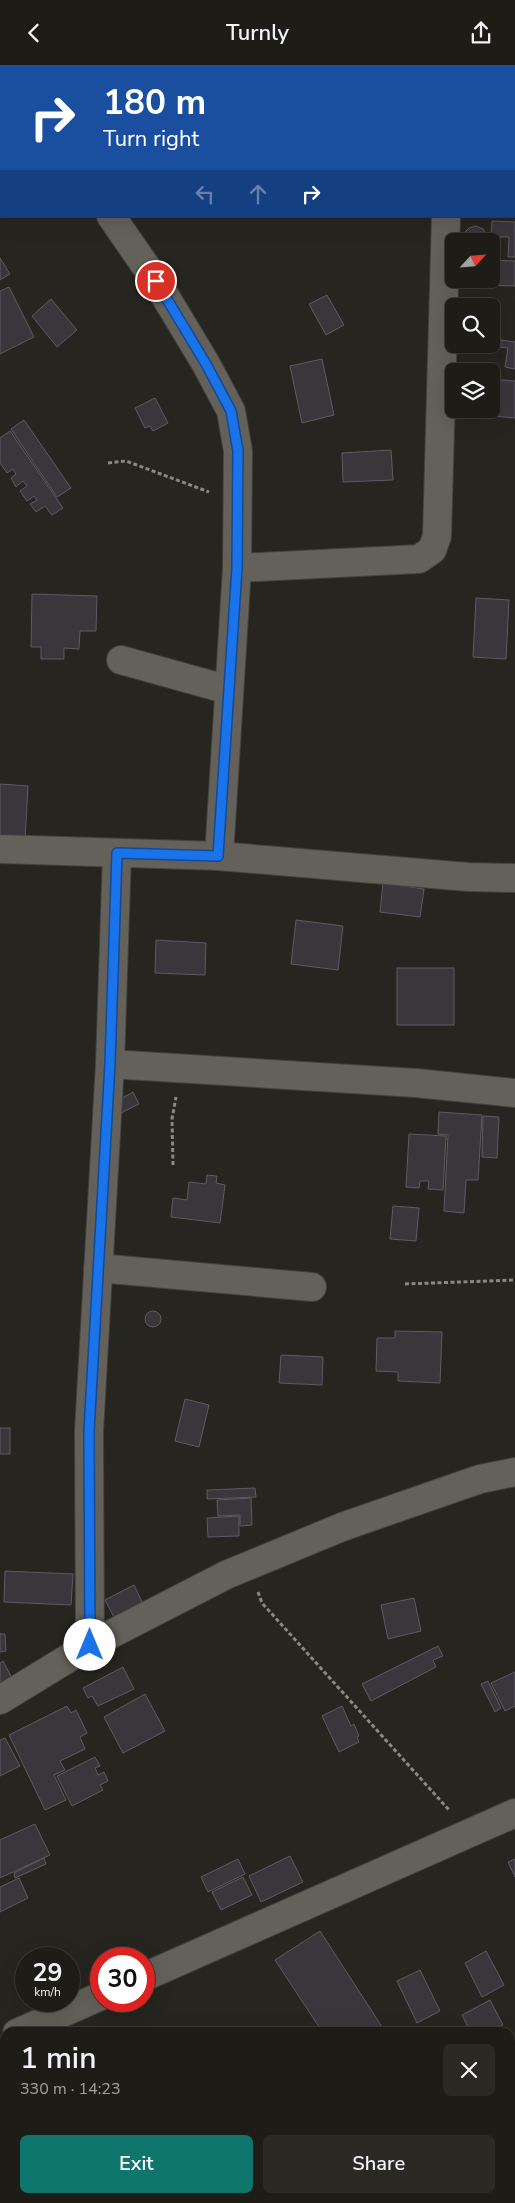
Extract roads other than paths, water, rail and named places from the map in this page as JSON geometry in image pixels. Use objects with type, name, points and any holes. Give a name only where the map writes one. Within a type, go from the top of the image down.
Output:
[{"type":"street","points":[[112,217],[156,281],[206,364],[231,411],[238,451],[237,568],[218,856]]},
{"type":"street","points":[[237,568],[418,559],[432,550],[437,536],[446,217]]},
{"type":"street","points":[[121,660],[229,690]]},
{"type":"street","points":[[0,849],[218,856],[468,877],[515,878]]},
{"type":"street","points":[[90,1645],[89,1431],[110,1064],[117,853]]},
{"type":"street","points":[[110,1064],[416,1083],[515,1093]]},
{"type":"street","points":[[98,1268],[312,1287]]},
{"type":"street","points":[[0,1700],[90,1645],[226,1575],[342,1527],[480,1479],[515,1472]]},
{"type":"street","points":[[155,1972],[515,1813]]},
{"type":"street","points":[[31,2027],[90,2001]]}]
